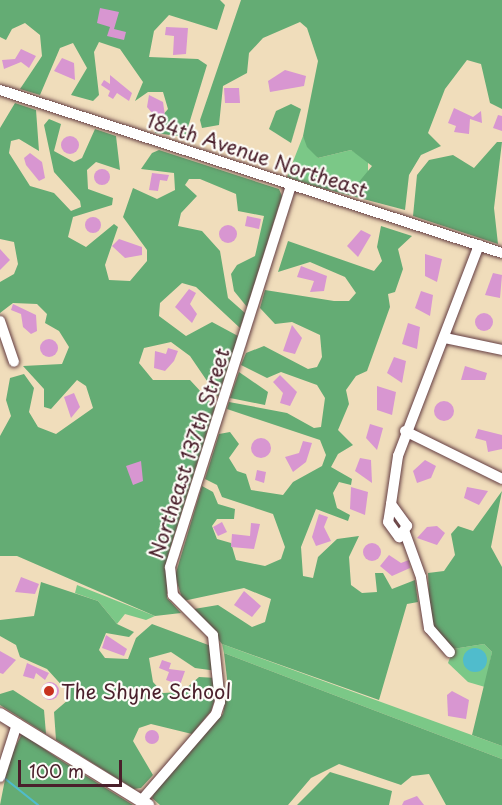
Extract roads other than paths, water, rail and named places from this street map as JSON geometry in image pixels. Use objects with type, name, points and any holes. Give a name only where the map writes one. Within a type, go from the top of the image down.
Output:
[{"type":"main road","points":[[0,714],[144,803]]},
{"type":"street","name":"184th Avenue Northeast","points":[[0,90],[502,253]]},
{"type":"street","name":"Northeast 137th Street","points":[[144,803],[216,714],[220,702],[221,666],[213,635],[173,595],[170,567],[291,186]]},
{"type":"street","points":[[405,533],[392,533],[391,504],[405,431],[445,338],[479,245]]},
{"type":"street","points":[[0,321],[14,362]]},
{"type":"street","points":[[445,338],[502,350]]},
{"type":"street","points":[[405,431],[502,479]]},
{"type":"street","points":[[391,504],[404,518],[405,533],[421,577],[429,628],[450,652]]},
{"type":"street","points":[[1,774],[17,724]]},
{"type":"water","points":[[475,648],[484,651],[487,660],[484,669],[475,672],[466,669],[463,660],[466,651]]},
{"type":"waterway","points":[[3,777],[38,805]]},
{"type":"place","name":"The Shyne School","points":[[49,691]]}]
